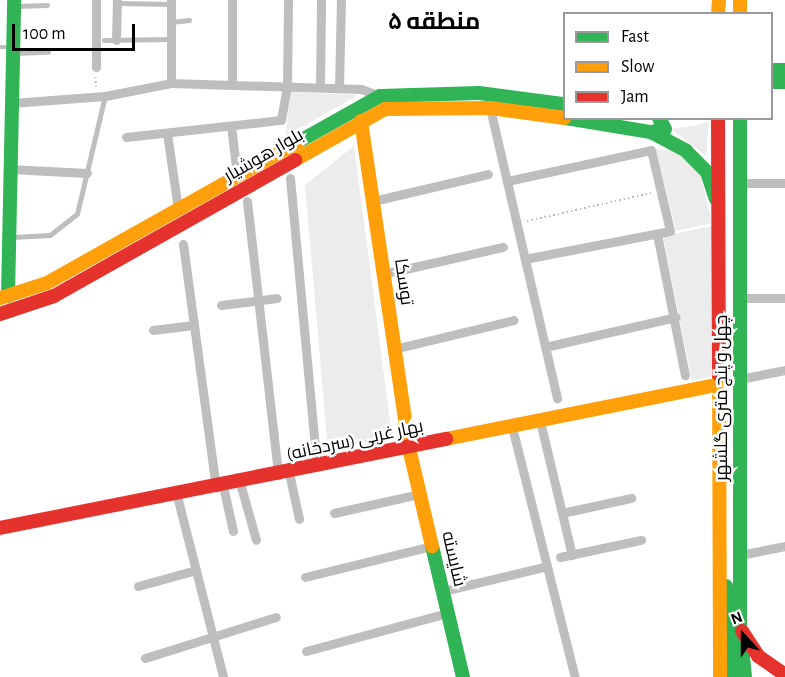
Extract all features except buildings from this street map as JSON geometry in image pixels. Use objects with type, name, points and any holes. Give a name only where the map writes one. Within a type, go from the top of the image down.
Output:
[{"type":"main road","points":[[4,291],[5,186],[10,169],[9,49],[14,3]]},
{"type":"main road","name":"بلوار هوشیار","points":[[0,314],[54,296],[175,216],[380,96],[479,93],[563,104]]},
{"type":"main road","name":"بلوار هوشیار","points":[[175,216],[361,121],[400,105],[490,108],[563,118]]},
{"type":"main road","name":"بلوار هوشیار","points":[[577,120],[651,132],[698,160],[719,210]]},
{"type":"main road","points":[[651,132],[665,129],[660,120]]},
{"type":"main road","name":"چهل و پنج متری گلشهر","points":[[718,120],[717,385],[720,677]]},
{"type":"main road","name":"چهل و پنج متری گلشهر","points":[[740,120],[740,627],[745,677]]},
{"type":"main road","name":"توسکا","points":[[361,121],[409,448]]},
{"type":"main road","name":"بلوار هوشیار","points":[[4,291],[47,283],[148,234]]},
{"type":"main road","name":"بهار غربی (سردخانه)","points":[[0,528],[177,496],[717,385]]},
{"type":"main road","name":"شایسته","points":[[409,448],[463,677]]},
{"type":"main road","points":[[720,560],[732,677]]},
{"type":"main road","points":[[740,627],[758,656],[785,675]]},
{"type":"street","points":[[96,0],[96,67]]},
{"type":"street","points":[[232,0],[232,85]]},
{"type":"street","points":[[126,137],[280,120],[287,86],[288,0]]},
{"type":"street","points":[[320,87],[321,0]]},
{"type":"street","points":[[339,88],[341,0]]},
{"type":"street","points":[[116,40],[117,2]]},
{"type":"street","points":[[171,2],[171,83]]},
{"type":"street","points":[[8,109],[101,96],[171,83],[339,88],[380,96]]},
{"type":"street","points":[[490,108],[557,398]]},
{"type":"street","points":[[231,126],[236,166]]},
{"type":"street","points":[[167,133],[175,216]]},
{"type":"street","points":[[507,181],[651,150],[670,231],[525,259]]},
{"type":"street","points":[[10,169],[87,173]]},
{"type":"street","points":[[373,201],[488,174]]},
{"type":"street","points":[[290,178],[317,467]]},
{"type":"street","points":[[740,183],[785,183]]},
{"type":"street","points":[[247,201],[257,301],[284,474],[299,519]]},
{"type":"street","points":[[657,234],[676,317],[685,375]]},
{"type":"street","points":[[183,244],[220,487],[233,531]]},
{"type":"street","points":[[383,274],[503,247]]},
{"type":"street","points":[[221,305],[277,298]]},
{"type":"street","points":[[740,298],[785,298]]},
{"type":"street","points":[[545,347],[676,317]]},
{"type":"street","points":[[394,349],[514,320]]},
{"type":"street","points":[[153,330],[194,325]]},
{"type":"street","points":[[740,379],[785,370]]},
{"type":"street","points":[[540,422],[572,555]]},
{"type":"street","points":[[512,427],[575,677]]},
{"type":"street","points":[[240,483],[256,540]]},
{"type":"street","points":[[334,513],[420,494]]},
{"type":"street","points":[[177,496],[223,677]]},
{"type":"street","points":[[562,513],[630,498]]},
{"type":"street","points":[[560,557],[641,540]]},
{"type":"street","points":[[305,577],[432,546]]},
{"type":"street","points":[[740,555],[785,546]]},
{"type":"street","points":[[443,591],[547,566]]},
{"type":"street","points":[[138,586],[196,570]]},
{"type":"street","points":[[306,651],[448,613]]},
{"type":"street","points":[[144,658],[276,617]]},
{"type":"lane","points":[[117,2],[171,2]]},
{"type":"lane","points":[[14,3],[47,5]]},
{"type":"lane","points":[[171,22],[189,20]]},
{"type":"lane","points":[[104,40],[171,39]]},
{"type":"lane","points":[[9,49],[48,52]]},
{"type":"lane","points":[[4,237],[50,235],[77,214],[101,96]]},
{"type":"path","points":[[96,67],[101,96]]},
{"type":"path","points":[[517,224],[660,190]]},
{"type":"shaded area","points":[[291,92],[358,95],[285,137]]},
{"type":"shaded area","points":[[709,121],[706,156],[671,129],[698,125]]},
{"type":"shaded area","points":[[354,146],[392,436],[328,450],[305,185]]},
{"type":"shaded area","points":[[656,149],[675,151],[700,173],[712,223],[676,231]]},
{"type":"shaded area","points":[[712,226],[711,377],[692,381],[663,236]]},
{"type":"traffic: fast","points":[[8,296],[14,0]]},
{"type":"traffic: fast","points":[[773,70],[785,70]]},
{"type":"traffic: fast","points":[[773,82],[785,82]]},
{"type":"traffic: fast","points":[[298,142],[380,96],[479,93],[563,104]]},
{"type":"traffic: fast","points":[[578,120],[651,132],[686,151],[707,172],[716,199]]},
{"type":"traffic: fast","points":[[651,132],[665,129],[660,120]]},
{"type":"traffic: fast","points":[[740,120],[740,627],[745,677]]},
{"type":"traffic: fast","points":[[432,546],[463,677]]},
{"type":"traffic: fast","points":[[726,586],[732,677]]},
{"type":"traffic: slow","points":[[718,12],[719,0]]},
{"type":"traffic: slow","points":[[740,0],[740,12]]},
{"type":"traffic: slow","points":[[295,160],[385,109],[490,108],[563,118]]},
{"type":"traffic: slow","points":[[361,121],[409,448],[432,546]]},
{"type":"traffic: slow","points":[[0,298],[47,283],[298,142]]},
{"type":"traffic: slow","points":[[719,375],[720,677]]},
{"type":"traffic: slow","points":[[446,439],[717,385]]},
{"type":"traffic: jam","points":[[718,120],[719,375]]},
{"type":"traffic: jam","points":[[0,314],[54,296],[295,160]]},
{"type":"traffic: jam","points":[[0,528],[446,439]]},
{"type":"traffic: jam","points":[[742,631],[758,656],[785,675]]},
{"type":"district","name":"منطقه ۵","points":[[434,23]]}]
